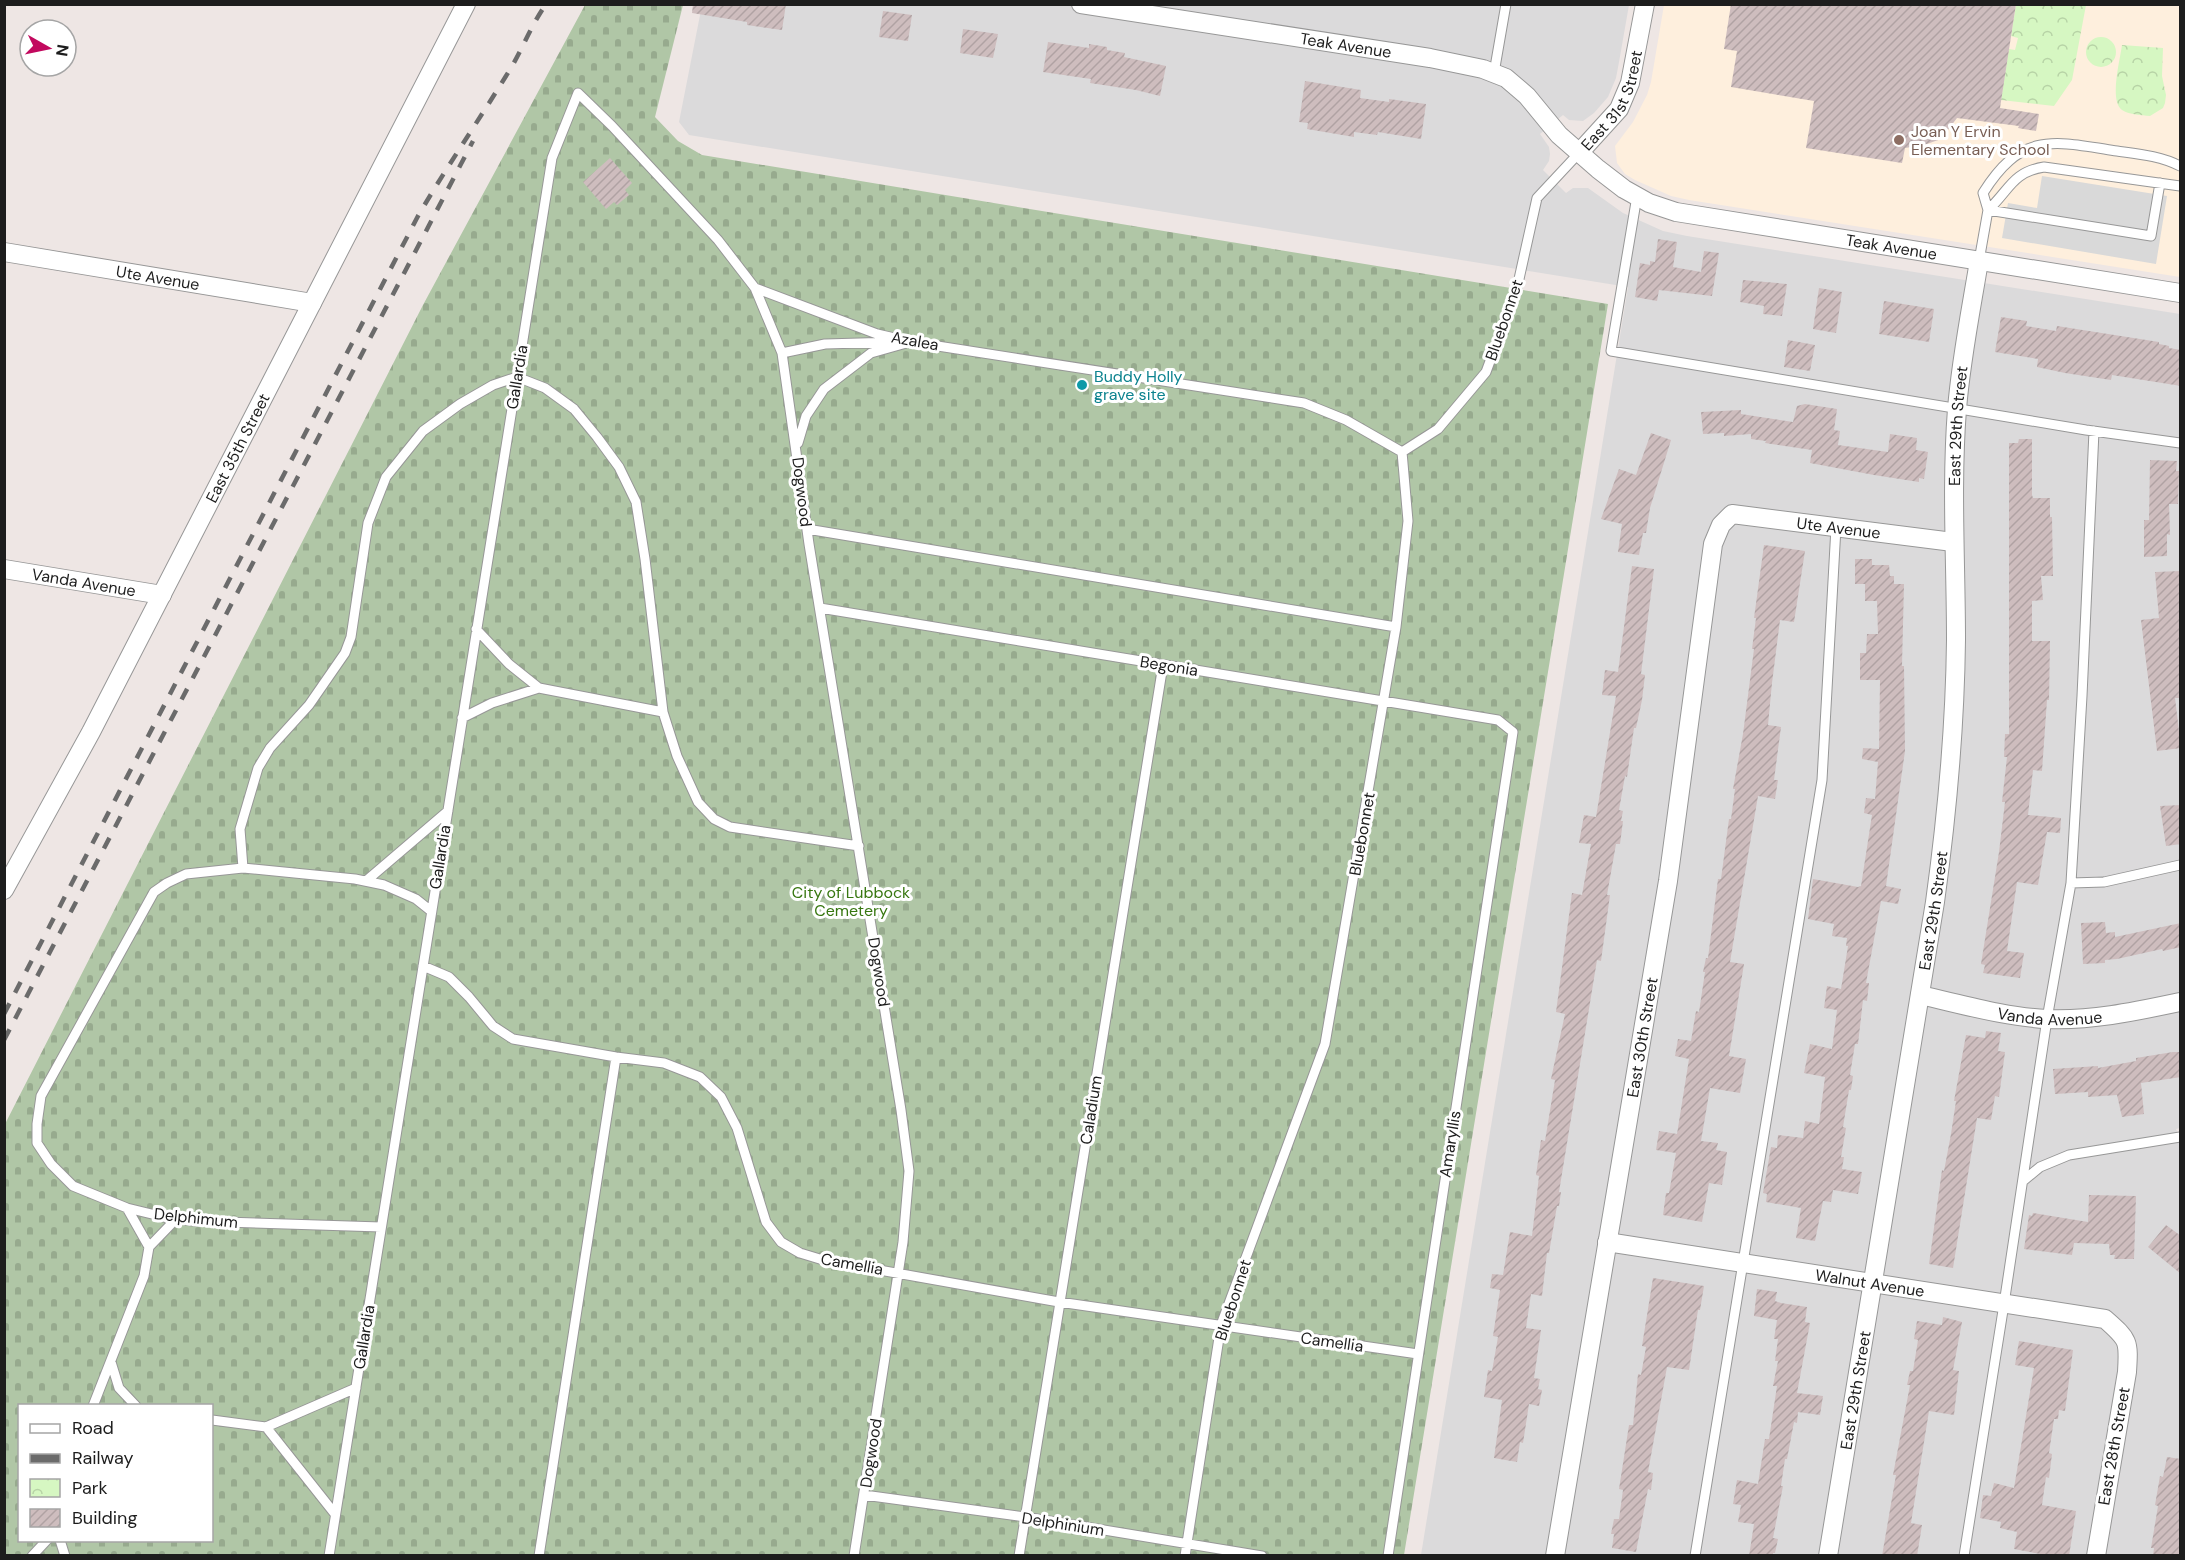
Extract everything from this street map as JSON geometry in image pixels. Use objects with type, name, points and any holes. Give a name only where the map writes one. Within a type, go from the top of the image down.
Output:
[{"type":"street","name":"East 35th Street","points":[[5,886],[91,732],[466,4]]},
{"type":"street","name":"Teak Avenue","points":[[1082,4],[1430,58],[1483,69],[1506,78],[1527,96],[1559,135],[1579,153]]},
{"type":"street","name":"East 31st Street","points":[[1610,178],[1579,153],[1619,109],[1630,83],[1645,4]]},
{"type":"street","name":"Teak Avenue","points":[[1610,178],[1649,203],[1676,212],[2181,293]]},
{"type":"street","name":"Ute Avenue","points":[[4,252],[312,303]]},
{"type":"street","name":"East 29th Street","points":[[1828,1556],[1920,995],[1948,802],[1956,640],[1953,542],[1957,408],[1962,357],[1979,261]]},
{"type":"street","name":"Ute Avenue","points":[[1726,520],[1732,514],[1953,542]]},
{"type":"street","name":"East 30th Street","points":[[1555,1556],[1668,881],[1713,544],[1721,525],[1726,520]]},
{"type":"street","name":"Vanda Avenue","points":[[4,569],[162,595]]},
{"type":"street","name":"Vanda Avenue","points":[[1920,995],[2047,1019],[2101,1016],[2181,1002]]},
{"type":"street","name":"Walnut Avenue","points":[[1607,1242],[2105,1319],[2124,1336]]},
{"type":"street","name":"East 28th Street","points":[[2096,1556],[2127,1372],[2128,1348],[2124,1336]]},
{"type":"lane","points":[[1494,73],[1506,4]]},
{"type":"lane","name":"Gallardia","points":[[329,1556],[552,158],[579,93],[718,240],[754,288]]},
{"type":"lane","points":[[1979,261],[1988,210],[1983,193],[1996,172],[2026,149],[2043,143],[2084,146],[2160,158],[2181,166]]},
{"type":"lane","name":"Bluebonnet","points":[[1185,1556],[1221,1325],[1325,1044],[1396,627],[1408,521],[1402,452],[1438,429],[1486,372],[1517,288],[1537,198],[1579,153]]},
{"type":"lane","points":[[1988,210],[1998,201],[2008,185],[2020,174],[2033,168],[2058,168],[2181,186]]},
{"type":"lane","points":[[1988,210],[2151,236],[2160,183]]},
{"type":"lane","points":[[1637,196],[1611,351],[2094,432],[2181,444]]},
{"type":"lane","name":"Azalea","points":[[754,288],[877,334],[912,342],[1304,403],[1346,420],[1402,452]]},
{"type":"lane","name":"Dogwood","points":[[754,288],[782,353],[807,529],[902,1110],[909,1171],[900,1273],[854,1556]]},
{"type":"lane","points":[[782,353],[825,344],[912,342]]},
{"type":"lane","points":[[796,447],[806,416],[824,389],[871,353],[912,342]]},
{"type":"lane","points":[[431,911],[416,899],[384,885],[243,867],[240,829],[258,768],[270,748],[309,705],[345,653],[351,637],[368,523],[386,477],[423,431],[460,404],[492,385],[517,377],[545,388],[574,409],[619,467],[636,502],[663,712],[677,756],[698,802],[714,819],[730,827],[859,846]]},
{"type":"lane","points":[[1964,1556],[2047,1019],[2071,883],[2083,684],[2094,432]]},
{"type":"lane","points":[[1695,1556],[1822,780],[1836,527]]},
{"type":"lane","points":[[807,529],[1396,627]]},
{"type":"lane","name":"Begonia","points":[[820,608],[1498,720],[1513,732]]},
{"type":"lane","points":[[476,629],[509,664],[539,688],[663,712]]},
{"type":"lane","name":"Caladium","points":[[1018,1556],[1163,665]]},
{"type":"lane","points":[[462,718],[492,703],[539,688]]},
{"type":"lane","name":"Amaryllis","points":[[1388,1556],[1513,732]]},
{"type":"lane","points":[[366,881],[448,811]]},
{"type":"lane","points":[[2071,883],[2104,882],[2181,865]]},
{"type":"lane","name":"Delphimum","points":[[243,867],[186,874],[166,883],[154,892],[41,1096],[37,1143],[51,1164],[73,1186],[128,1208],[176,1219],[238,1224],[381,1227]]},
{"type":"lane","name":"Camellia","points":[[423,966],[449,977],[493,1026],[513,1039],[664,1063],[700,1077],[721,1097],[737,1128],[766,1222],[780,1242],[800,1253],[823,1260],[1059,1302],[1418,1354]]},
{"type":"lane","points":[[539,1556],[616,1057]]},
{"type":"lane","points":[[2023,1181],[2040,1167],[2069,1155],[2181,1137]]},
{"type":"lane","points":[[128,1208],[149,1247]]},
{"type":"lane","points":[[94,1404],[144,1276],[149,1247],[176,1219]]},
{"type":"lane","points":[[111,1362],[119,1389],[134,1404]]},
{"type":"lane","points":[[213,1420],[266,1427],[356,1388]]},
{"type":"lane","points":[[266,1427],[335,1514]]},
{"type":"lane","name":"Delphinium","points":[[864,1495],[1025,1517],[1262,1556]]},
{"type":"lane","points":[[32,1556],[45,1542]]},
{"type":"shaded area","points":[[702,5],[1629,5],[1616,78],[1608,97],[1594,113],[1583,121],[1569,120],[1563,115],[1540,134],[1549,147],[1550,154],[1549,161],[1543,170],[1566,193],[1573,188],[1588,188],[1623,213],[1663,231],[1687,236],[2180,314],[2180,1128],[2176,1129],[2180,1137],[2180,1555],[1421,1555],[1628,287],[689,135],[679,122]]},
{"type":"shaded area","name":"Joan Y Ervin Elementary School","points":[[1664,5],[2180,5],[2180,277],[1689,200],[1671,196],[1635,180],[1625,174],[1617,163],[1615,146],[1633,122],[1647,95]]},
{"type":"shaded area","points":[[2042,176],[2167,196],[2156,264],[2002,238],[2008,203],[2037,208]]},
{"type":"green space","name":"City of Lubbock Cemetery","points":[[585,5],[683,5],[655,117],[678,141],[702,155],[1608,304],[1404,1555],[5,1555],[4,1126],[423,305]]},
{"type":"green space","points":[[2016,5],[2086,5],[2072,80],[2054,106],[2001,100],[2009,49],[2015,50],[2018,38],[2011,36]]},
{"type":"green space","points":[[2101,37],[2112,41],[2116,52],[2112,63],[2101,67],[2090,63],[2086,52],[2090,41]]},
{"type":"green space","points":[[2122,45],[2163,48],[2162,76],[2166,95],[2165,103],[2163,108],[2150,116],[2128,113],[2118,105],[2116,89]]},
{"type":"building","points":[[693,4],[786,4],[782,30],[692,13]]},
{"type":"building","points":[[1731,4],[2016,4],[2000,108],[2039,114],[2036,131],[2018,128],[2019,126],[1957,118],[1941,139],[1905,148],[1902,163],[1806,148],[1814,101],[1731,87],[1737,51],[1724,49]]},
{"type":"building","points":[[883,11],[912,15],[908,41],[879,37]]},
{"type":"building","points":[[963,29],[998,34],[993,58],[960,53]]},
{"type":"building","points":[[1048,42],[1089,48],[1089,44],[1107,47],[1107,50],[1125,53],[1124,57],[1166,66],[1160,96],[1090,83],[1091,79],[1043,72]]},
{"type":"building","points":[[1305,81],[1361,90],[1360,98],[1426,104],[1421,139],[1378,132],[1377,135],[1354,132],[1354,137],[1307,129],[1308,123],[1299,122]]},
{"type":"building","points":[[610,158],[632,183],[625,190],[629,195],[617,205],[614,202],[606,209],[583,182]]},
{"type":"building","points":[[1658,239],[1677,242],[1673,267],[1701,272],[1704,251],[1719,253],[1712,296],[1659,290],[1657,301],[1635,297],[1640,263],[1650,265],[1650,261],[1655,262]]},
{"type":"building","points":[[1743,280],[1787,284],[1782,316],[1763,314],[1764,306],[1740,302]]},
{"type":"building","points":[[1819,288],[1842,292],[1836,333],[1813,329]]},
{"type":"building","points":[[1884,301],[1934,309],[1929,342],[1879,334]]},
{"type":"building","points":[[2001,317],[2027,321],[2026,326],[2056,331],[2057,326],[2159,342],[2169,348],[2181,350],[2181,386],[2112,375],[2111,380],[2065,373],[2037,367],[2038,359],[1995,352]]},
{"type":"building","points":[[1788,340],[1815,345],[1810,371],[1784,367]]},
{"type":"building","points":[[1805,404],[1837,409],[1834,430],[1840,431],[1838,445],[1888,452],[1890,434],[1917,438],[1916,450],[1928,452],[1924,479],[1919,478],[1919,482],[1810,463],[1812,450],[1765,443],[1766,441],[1751,439],[1751,434],[1724,436],[1724,433],[1703,434],[1701,412],[1741,410],[1741,414],[1793,422],[1797,406]]},
{"type":"building","points":[[1651,433],[1671,440],[1650,508],[1646,533],[1643,533],[1639,555],[1618,552],[1622,524],[1601,519],[1619,469],[1636,475]]},
{"type":"building","points":[[2019,439],[2032,439],[2032,495],[2033,498],[2050,498],[2050,517],[2052,517],[2053,576],[2041,576],[2043,600],[2032,601],[2032,641],[2050,641],[2049,700],[2047,700],[2042,771],[2033,770],[2028,815],[2061,818],[2060,833],[2047,832],[2038,885],[2017,882],[2007,951],[2024,953],[2020,978],[1983,973],[1985,965],[1981,964],[2005,802],[2002,802],[2007,757],[2004,757],[2005,734],[2009,734],[2009,443],[2018,443]]},
{"type":"building","points":[[2150,460],[2177,461],[2176,471],[2179,471],[2178,504],[2169,504],[2170,535],[2167,534],[2167,556],[2144,557],[2144,520],[2149,520]]},
{"type":"building","points":[[1764,545],[1805,551],[1794,622],[1780,620],[1772,683],[1768,725],[1781,727],[1774,780],[1778,780],[1775,799],[1758,796],[1730,962],[1744,964],[1729,1056],[1746,1059],[1740,1093],[1710,1088],[1701,1141],[1718,1143],[1716,1150],[1727,1152],[1722,1185],[1709,1183],[1702,1222],[1663,1215],[1676,1153],[1656,1150],[1659,1131],[1677,1134],[1689,1059],[1675,1056],[1678,1039],[1691,1041],[1696,1011],[1699,1012],[1705,972],[1703,972],[1706,958],[1708,958],[1718,879],[1721,879],[1743,734],[1754,649],[1752,649],[1756,618],[1754,618]]},
{"type":"building","points":[[1855,559],[1872,559],[1872,565],[1889,565],[1890,576],[1894,576],[1894,584],[1904,584],[1902,666],[1904,666],[1905,751],[1886,886],[1901,889],[1898,904],[1881,901],[1866,983],[1869,983],[1867,1001],[1863,1000],[1858,1044],[1855,1044],[1850,1075],[1853,1076],[1843,1127],[1846,1128],[1841,1157],[1844,1157],[1842,1169],[1862,1172],[1858,1194],[1833,1190],[1831,1202],[1823,1201],[1815,1241],[1796,1238],[1801,1208],[1766,1202],[1767,1194],[1763,1193],[1771,1147],[1777,1148],[1778,1135],[1803,1138],[1805,1121],[1819,1124],[1825,1077],[1804,1073],[1810,1044],[1832,1049],[1837,1010],[1824,1008],[1827,986],[1841,989],[1848,946],[1846,946],[1847,938],[1832,936],[1834,924],[1808,919],[1813,879],[1861,886],[1872,815],[1864,813],[1866,798],[1875,799],[1878,762],[1862,759],[1863,748],[1879,749],[1880,680],[1860,680],[1860,653],[1866,653],[1867,634],[1878,634],[1877,601],[1865,601],[1865,584],[1855,584]]},
{"type":"building","points":[[1632,566],[1654,569],[1641,674],[1645,675],[1642,700],[1636,728],[1634,728],[1627,777],[1625,776],[1619,810],[1623,811],[1620,844],[1616,844],[1607,895],[1610,895],[1601,961],[1597,960],[1559,1192],[1561,1192],[1559,1206],[1557,1206],[1549,1253],[1547,1253],[1542,1296],[1531,1294],[1526,1328],[1541,1330],[1534,1378],[1540,1379],[1538,1389],[1542,1390],[1539,1406],[1529,1404],[1523,1443],[1520,1442],[1517,1462],[1494,1458],[1502,1400],[1484,1397],[1488,1370],[1492,1371],[1498,1337],[1493,1336],[1500,1290],[1490,1288],[1492,1274],[1503,1275],[1510,1232],[1532,1236],[1541,1140],[1545,1141],[1555,1080],[1551,1079],[1565,1014],[1556,1012],[1572,893],[1582,895],[1591,844],[1579,843],[1584,815],[1596,817],[1616,696],[1602,695],[1605,670],[1618,672]]},
{"type":"building","points":[[2181,571],[2181,698],[2175,698],[2181,748],[2157,751],[2141,620],[2159,618],[2155,572]]},
{"type":"building","points":[[2181,805],[2181,844],[2166,846],[2160,806]]},
{"type":"building","points":[[2105,922],[2106,933],[2115,932],[2115,937],[2181,923],[2181,947],[2105,960],[2105,963],[2083,964],[2081,923]]},
{"type":"building","points":[[1986,1031],[2001,1033],[1998,1051],[2005,1052],[1999,1097],[1995,1096],[1991,1120],[1977,1118],[1953,1268],[1929,1264],[1942,1170],[1944,1171],[1951,1134],[1956,1101],[1954,1101],[1966,1035],[1985,1038]]},
{"type":"building","points":[[2181,1052],[2181,1077],[2141,1083],[2144,1114],[2122,1117],[2117,1095],[2088,1097],[2088,1092],[2055,1094],[2053,1069],[2098,1066],[2098,1068],[2136,1061],[2136,1058]]},
{"type":"building","points":[[2089,1195],[2136,1196],[2134,1259],[2114,1259],[2115,1255],[2110,1255],[2109,1244],[2074,1243],[2072,1255],[2024,1249],[2029,1215],[2032,1216],[2033,1213],[2088,1222]]},
{"type":"building","points":[[2166,1225],[2181,1236],[2181,1274],[2148,1247]]},
{"type":"building","points":[[1653,1278],[1704,1286],[1689,1370],[1667,1367],[1648,1472],[1653,1473],[1651,1490],[1648,1489],[1636,1552],[1612,1548],[1614,1534],[1611,1534],[1614,1519],[1619,1519],[1623,1490],[1619,1489],[1629,1425],[1633,1425],[1638,1374],[1641,1375],[1646,1347],[1642,1346]]},
{"type":"building","points":[[1757,1289],[1777,1292],[1775,1301],[1807,1307],[1805,1322],[1810,1323],[1797,1393],[1823,1396],[1820,1415],[1798,1412],[1797,1423],[1794,1422],[1787,1459],[1785,1459],[1781,1486],[1783,1486],[1773,1538],[1778,1539],[1773,1556],[1749,1556],[1754,1524],[1738,1522],[1741,1505],[1733,1504],[1737,1480],[1758,1484],[1765,1439],[1769,1439],[1777,1386],[1773,1386],[1778,1361],[1775,1361],[1778,1339],[1774,1339],[1777,1320],[1754,1316]]},
{"type":"building","points":[[1943,1317],[1962,1322],[1953,1370],[1959,1371],[1954,1415],[1929,1411],[1911,1523],[1922,1525],[1917,1556],[1882,1556],[1896,1475],[1893,1475],[1910,1385],[1907,1385],[1910,1371],[1913,1371],[1918,1340],[1914,1339],[1917,1321],[1942,1325]]},
{"type":"building","points":[[2019,1341],[2073,1350],[2065,1411],[2059,1410],[2058,1419],[2054,1419],[2049,1453],[2052,1454],[2049,1478],[2046,1477],[2042,1505],[2076,1511],[2069,1556],[2051,1556],[2014,1549],[2017,1532],[2000,1528],[2001,1522],[1980,1518],[1983,1495],[1991,1496],[1994,1483],[2014,1488],[2034,1368],[2015,1365]]},
{"type":"building","points":[[2167,1457],[2181,1459],[2181,1556],[2153,1556],[2154,1548],[2151,1548],[2158,1506],[2155,1505],[2160,1476],[2163,1477]]},
{"type":"railway","points":[[4,1014],[418,216],[511,67],[546,4]]},
{"type":"railway","points":[[4,1040],[473,141]]},
{"type":"place","name":"Joan Y Ervin Elementary School","points":[[1899,140]]},
{"type":"place","name":"Buddy Holly grave site","points":[[1082,385]]}]
